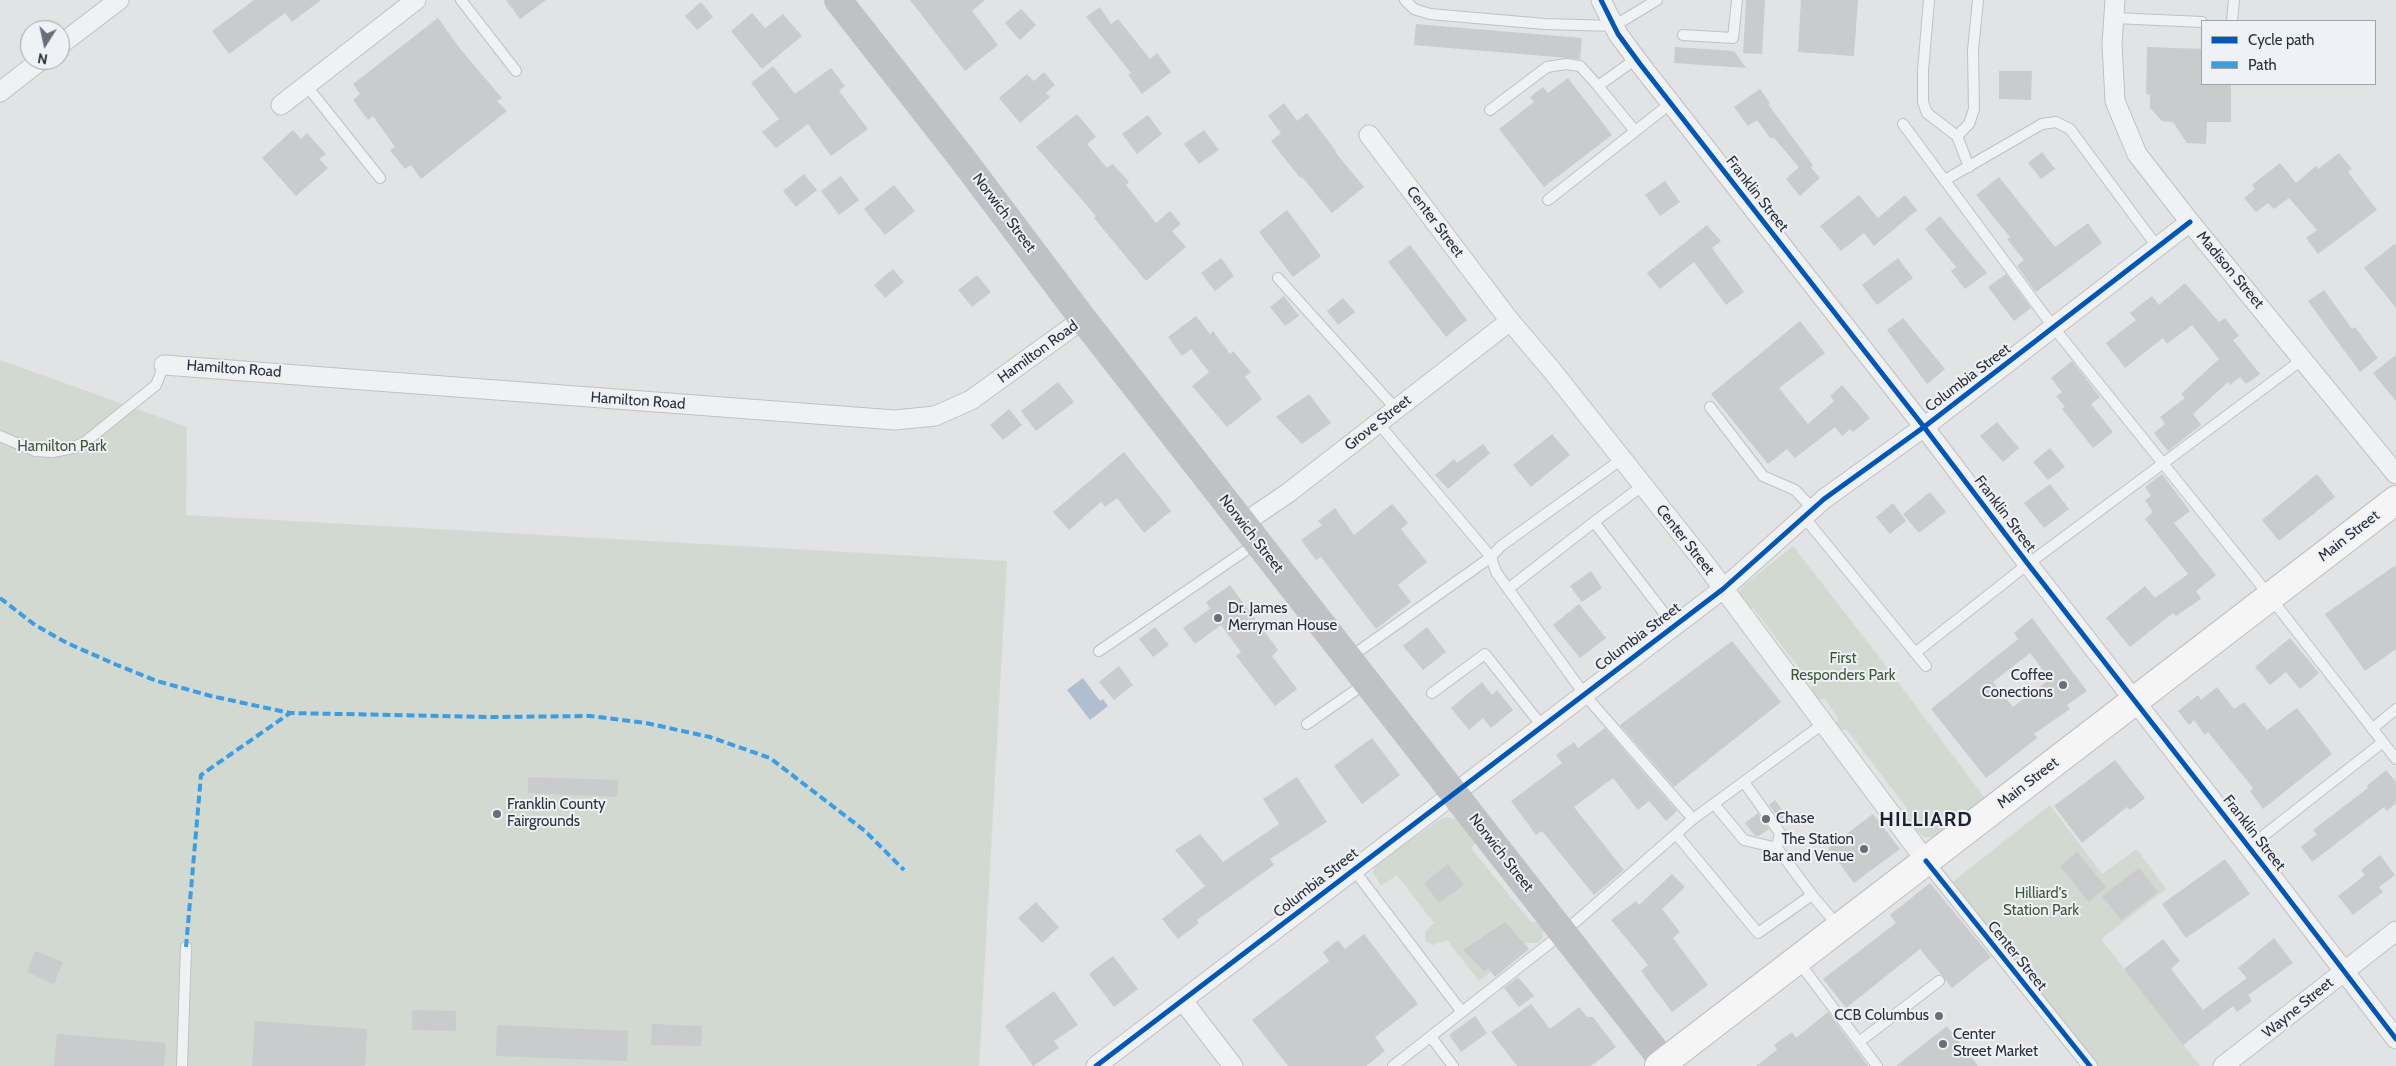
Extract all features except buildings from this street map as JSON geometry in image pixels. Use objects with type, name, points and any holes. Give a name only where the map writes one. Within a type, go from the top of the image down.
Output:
[{"type":"main road","name":"Norwich Street","points":[[838,0],[961,157],[1083,319],[1564,932],[1664,1065]]},
{"type":"main road","name":"Main Street","points":[[1664,1065],[1797,960],[2396,500]]},
{"type":"street","points":[[70,38],[120,0]]},
{"type":"street","points":[[281,105],[416,0]]},
{"type":"street","name":"Franklin Street","points":[[1602,0],[1614,26],[1636,59],[1924,427],[2396,1039]]},
{"type":"street","name":"Madison Street","points":[[2114,9],[2112,44],[2115,101],[2137,154],[2190,222],[2396,474]]},
{"type":"street","points":[[0,92],[28,70]]},
{"type":"street","name":"Center Street","points":[[1369,135],[1510,321],[1622,459],[1723,589],[1926,861],[2090,1066]]},
{"type":"street","name":"Columbia Street","points":[[1096,1066],[1723,589],[1809,513],[2054,328],[2190,222]]},
{"type":"street","name":"Hamilton Road","points":[[164,365],[895,420],[935,416],[971,400],[1083,319]]},
{"type":"street","name":"Grove Street","points":[[1251,532],[1288,493],[1510,321]]},
{"type":"street","name":"Wayne Street","points":[[2230,1064],[2327,986],[2344,970],[2396,931]]},
{"type":"street","points":[[1183,1001],[1233,1066]]},
{"type":"lane","points":[[461,0],[516,72]]},
{"type":"lane","points":[[1405,0],[1414,9],[1430,14],[1545,24],[1614,26],[1657,0]]},
{"type":"lane","points":[[1683,35],[1733,38],[1737,0]]},
{"type":"lane","points":[[1929,0],[1923,102],[1927,113],[1957,136],[1969,167]]},
{"type":"lane","points":[[1957,136],[1969,124],[1974,109],[1973,50],[1978,0]]},
{"type":"lane","points":[[2232,20],[2234,0]]},
{"type":"lane","points":[[2114,9],[2201,22]]},
{"type":"lane","points":[[1598,86],[1636,59]]},
{"type":"lane","points":[[1490,110],[1546,67],[1566,64],[1580,66],[1635,131]]},
{"type":"lane","points":[[306,85],[380,178]]},
{"type":"lane","points":[[1548,200],[1671,103]]},
{"type":"lane","points":[[1945,180],[2042,124],[2056,122],[2070,128],[2158,248]]},
{"type":"lane","points":[[1903,124],[2054,328],[2270,597],[2396,759]]},
{"type":"lane","points":[[1278,278],[1396,409]]},
{"type":"lane","points":[[1915,653],[2028,564],[2303,359]]},
{"type":"lane","points":[[0,436],[16,445],[35,451],[52,452],[70,449],[85,442],[156,385],[164,365]]},
{"type":"lane","points":[[1710,407],[1763,476],[1795,490],[1809,513],[1926,666]]},
{"type":"lane","points":[[1378,423],[1491,557],[1496,572],[1584,694],[1693,819]]},
{"type":"lane","points":[[1349,659],[1491,557],[1501,546],[1622,459]]},
{"type":"lane","points":[[1508,589],[1642,486]]},
{"type":"lane","points":[[1594,522],[1674,626]]},
{"type":"lane","points":[[1099,651],[1251,532]]},
{"type":"lane","points":[[1432,693],[1485,654],[1542,726]]},
{"type":"lane","points":[[1307,724],[1367,683]]},
{"type":"lane","points":[[2372,728],[2396,709]]},
{"type":"lane","points":[[1394,1066],[1564,932],[1693,819],[1824,723]]},
{"type":"lane","points":[[2249,847],[2383,742]]},
{"type":"lane","points":[[1744,782],[1780,833],[1777,848]]},
{"type":"lane","points":[[1714,804],[1744,840],[1777,848],[1839,928]]},
{"type":"lane","points":[[1676,834],[1758,933],[1812,895]]},
{"type":"lane","points":[[1354,870],[1462,1012]]},
{"type":"lane","points":[[182,1066],[186,947]]},
{"type":"lane","points":[[1797,960],[1877,1066]]},
{"type":"lane","points":[[1859,1042],[1939,981]]},
{"type":"lane","points":[[1431,1037],[1454,1066]]},
{"type":"green space","name":"Franklin County Fairgrounds","points":[[0,360],[187,427],[186,515],[1007,561],[979,1066],[0,1066]]},
{"type":"green space","name":"First Responders Park","points":[[1793,546],[1987,801],[1936,837],[1925,837],[1913,828],[1904,815],[1907,808],[1847,730],[1841,730],[1836,724],[1838,718],[1825,699],[1815,700],[1811,695],[1812,685],[1753,608],[1748,608],[1738,593],[1744,585]]},
{"type":"green space","name":"Hilliard's Station Park","points":[[2050,805],[2102,874],[2137,849],[2166,889],[2101,939],[2200,1066],[2090,1066],[1945,888]]},
{"type":"green space","points":[[1447,817],[1460,821],[1476,842],[1471,848],[1531,922],[1539,922],[1543,927],[1543,937],[1538,943],[1526,943],[1479,981],[1447,940],[1433,945],[1425,941],[1425,932],[1434,923],[1397,875],[1381,886],[1373,872],[1376,865],[1389,855],[1441,819]]},
{"type":"water","points":[[1083,678],[1100,701],[1103,699],[1108,706],[1090,720],[1067,690]]},
{"type":"marked path","points":[[0,598],[35,625],[67,643],[157,681],[211,696],[290,713],[491,717],[590,716],[646,723],[710,737],[770,758],[865,831],[904,870]]},
{"type":"marked path","points":[[186,947],[201,775],[290,713]]},
{"type":"cycle path","points":[[1601,0],[1618,34],[1640,64],[1924,427],[2396,1039]]},
{"type":"cycle path","points":[[1096,1066],[1723,589],[1824,499],[1924,427],[2190,222]]},
{"type":"cycle path","points":[[1926,861],[2090,1066]]},
{"type":"place","name":"Dr. James Merryman House","points":[[1218,618]]},
{"type":"place","name":"Coffee Conections","points":[[2063,685]]},
{"type":"place","name":"Franklin County Fairgrounds","points":[[497,814]]},
{"type":"place","name":"Chase","points":[[1766,819]]},
{"type":"place","name":"The Station Bar and Venue","points":[[1864,849]]},
{"type":"place","name":"CCB Columbus","points":[[1939,1016]]},
{"type":"place","name":"Center Street Market","points":[[1943,1044]]},
{"type":"district","name":"HILLIARD","points":[[1926,820]]},
{"type":"park label","name":"Hamilton Park","points":[[62,447]]}]
